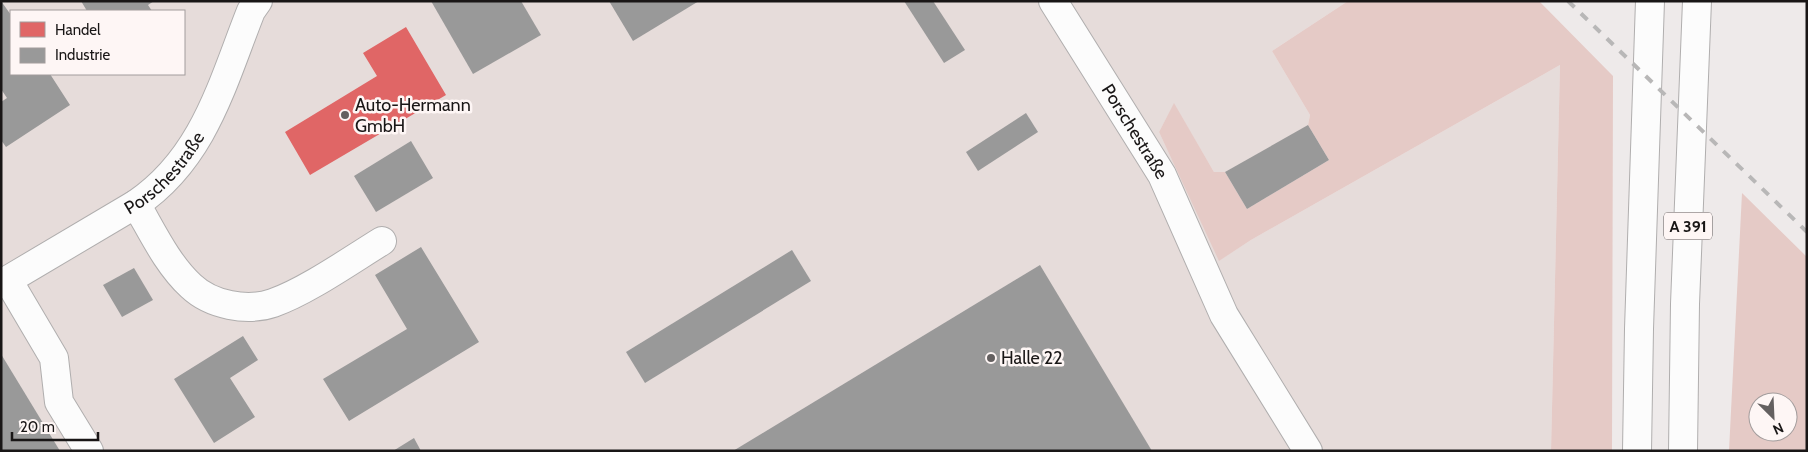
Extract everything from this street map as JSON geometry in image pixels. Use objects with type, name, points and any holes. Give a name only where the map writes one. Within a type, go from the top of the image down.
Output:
[{"type":"main road","name":"Porschestraße","points":[[5,282],[136,204],[156,190],[188,155],[206,125],[251,11],[258,1]]},
{"type":"main road","name":"Porschestraße","points":[[1053,1],[1162,175],[1224,315],[1308,451]]},
{"type":"main road","name":"A 391","points":[[1637,451],[1639,328],[1650,1]]},
{"type":"main road","name":"A 391","points":[[1682,451],[1685,304],[1697,1]]},
{"type":"main road","points":[[136,204],[176,270],[192,287],[208,298],[233,306],[252,307],[272,304],[382,241]]},
{"type":"main road","points":[[5,282],[54,358],[59,402],[89,451]]},
{"type":"shaded area","points":[[1,1],[1348,1],[1272,51],[1310,115],[1308,125],[1329,160],[1247,209],[1226,172],[1214,172],[1174,104],[1159,132],[1220,260],[1251,240],[1560,65],[1551,451],[1,451]]},
{"type":"shaded area","points":[[1348,1],[1539,1],[1613,76],[1612,451],[1551,451],[1560,65],[1251,240],[1219,261],[1159,132],[1174,103],[1214,172],[1225,172],[1247,209],[1329,160],[1308,125],[1310,115],[1272,51]]},
{"type":"shaded area","points":[[1742,193],[1807,257],[1807,451],[1729,451]]},
{"type":"building: Handel","points":[[406,27],[446,95],[310,175],[285,132],[377,76],[363,53]]},
{"type":"building: Industrie","points":[[1,1],[10,14],[10,75],[51,75],[70,105],[6,147],[1,140],[1,102],[7,98],[1,89]]},
{"type":"building: Industrie","points":[[81,1],[154,1],[148,5],[151,10],[86,10]]},
{"type":"building: Industrie","points":[[431,1],[521,1],[541,35],[473,74]]},
{"type":"building: Industrie","points":[[609,1],[699,1],[633,41]]},
{"type":"building: Industrie","points":[[904,1],[933,1],[965,50],[944,63]]},
{"type":"building: Industrie","points":[[1026,113],[1038,132],[978,171],[966,152]]},
{"type":"building: Industrie","points":[[1308,125],[1329,160],[1247,209],[1225,172]]},
{"type":"building: Industrie","points":[[411,141],[433,178],[376,212],[354,176]]},
{"type":"building: Industrie","points":[[421,247],[479,342],[349,421],[323,379],[407,329],[375,275]]},
{"type":"building: Industrie","points":[[792,250],[811,281],[645,383],[626,352]]},
{"type":"building: Industrie","name":"Halle 22","points":[[1040,265],[1152,451],[733,451]]},
{"type":"building: Industrie","points":[[134,268],[153,300],[122,317],[103,285]]},
{"type":"building: Industrie","points":[[243,336],[258,360],[230,378],[255,417],[214,443],[174,379]]},
{"type":"building: Industrie","points":[[1,354],[60,451],[1,451]]},
{"type":"building: Industrie","points":[[414,438],[421,451],[393,451]]},
{"type":"railway","points":[[1568,1],[1807,232]]},
{"type":"place","name":"Auto-Hermann GmbH","points":[[345,115]]},
{"type":"place","name":"Halle 22","points":[[991,358]]}]
